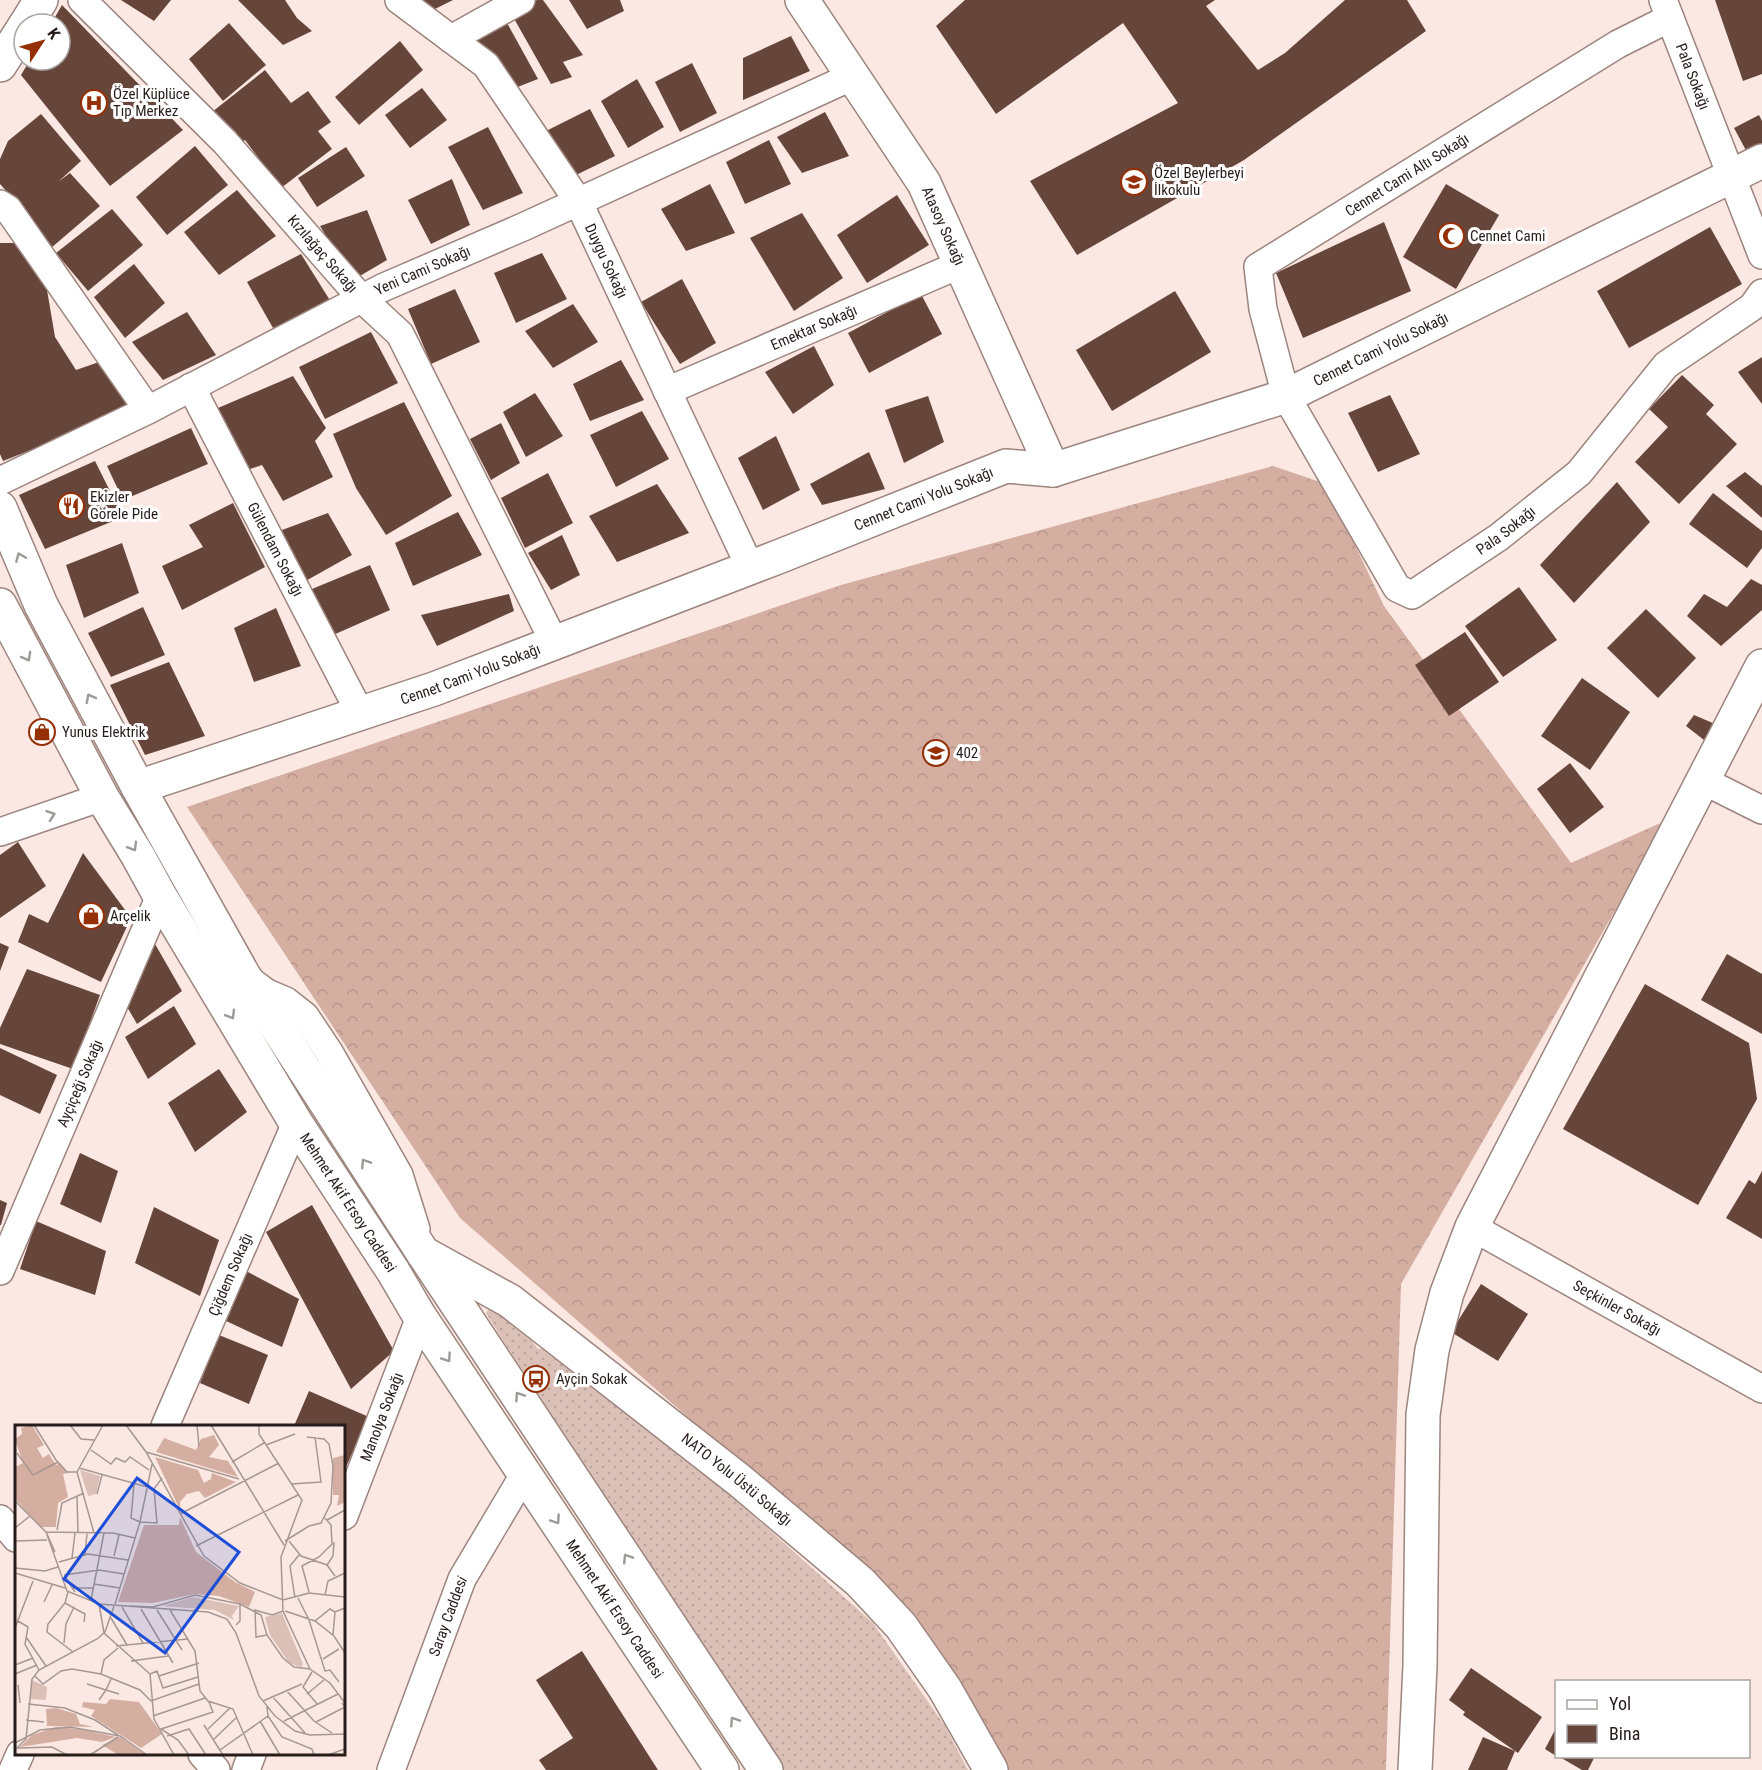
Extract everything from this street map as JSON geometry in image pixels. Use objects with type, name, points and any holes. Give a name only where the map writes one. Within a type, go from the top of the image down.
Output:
[{"type":"street","name":"Kızılağaç Sokağı","points":[[82,0],[225,142],[361,298],[400,334],[554,642]]},
{"type":"street","name":"Duygu Sokağı","points":[[399,0],[486,65],[578,201],[750,567]]},
{"type":"street","points":[[451,39],[521,0]]},
{"type":"street","name":"Atasoy Sokağı","points":[[802,0],[924,183],[1053,470]]},
{"type":"street","name":"Pala Sokağı","points":[[1667,9],[1762,255]]},
{"type":"street","name":"Cennet Cami Altı Sokağı","points":[[1286,396],[1263,309],[1258,267],[1618,44],[1667,9]]},
{"type":"street","points":[[0,65],[12,46]]},
{"type":"street","name":"Yeni Cami Sokağı","points":[[0,481],[148,410],[361,298],[853,76]]},
{"type":"street","name":"Cennet Cami Yolu Sokağı","points":[[102,797],[434,689],[1006,466],[1053,470],[1286,396],[1762,161]]},
{"type":"street","points":[[0,204],[8,209],[148,410]]},
{"type":"street","name":"Emektar Sokağı","points":[[667,391],[961,264]]},
{"type":"street","name":"Pala Sokağı","points":[[1286,396],[1397,588],[1412,595],[1499,537],[1579,473],[1666,365],[1752,307],[1762,293]]},
{"type":"street","name":"Gülendam Sokağı","points":[[191,387],[360,713]]},
{"type":"street","points":[[0,508],[41,605],[138,787],[244,976],[423,1253],[766,1770]]},
{"type":"street","name":"Mehmet Akif Ersoy Caddesi","points":[[41,605],[1,613],[102,797],[296,1123],[393,1271],[420,1317],[722,1770]]},
{"type":"street","points":[[1415,1770],[1420,1666],[1423,1415],[1432,1350],[1448,1293],[1472,1227],[1762,666]]},
{"type":"street","points":[[1704,781],[1762,810]]},
{"type":"street","points":[[0,832],[102,797]]},
{"type":"street","name":"Ayçiçeği Sokağı","points":[[0,1271],[160,896]]},
{"type":"street","name":"Çiğdem Sokağı","points":[[165,1425],[296,1123]]},
{"type":"street","name":"Seçkinler Sokağı","points":[[1472,1227],[1762,1389]]},
{"type":"street","points":[[393,1271],[423,1253]]},
{"type":"street","name":"NATO Yolu Üstü Sokağı","points":[[423,1253],[510,1302],[739,1480],[860,1582],[901,1626],[920,1653],[945,1689],[991,1770]]},
{"type":"street","name":"Manolya Sokağı","points":[[345,1513],[420,1317]]},
{"type":"street","points":[[525,1473],[552,1445]]},
{"type":"street","name":"Saray Caddesi","points":[[391,1770],[462,1579],[525,1473]]},
{"type":"street","points":[[0,1519],[15,1537]]},
{"type":"street","points":[[13,1770],[20,1755]]},
{"type":"street","points":[[203,1755],[216,1770]]},
{"type":"street","points":[[246,1770],[252,1755]]},
{"type":"shaded area","points":[[492,1305],[525,1331],[538,1349],[548,1348],[703,1470],[873,1623],[945,1726],[968,1770],[784,1770],[504,1342],[486,1313]]},
{"type":"green space","points":[[1273,466],[1326,484],[1384,606],[1571,863],[1667,820],[1401,1284],[1386,1770],[1004,1770],[913,1614],[460,1218],[187,807],[841,585]]},
{"type":"building","points":[[121,0],[171,0],[154,21]]},
{"type":"building","points":[[238,0],[285,0],[297,18],[312,31],[283,45]]},
{"type":"building","points":[[422,0],[453,0],[431,11]]},
{"type":"building","points":[[537,0],[543,0],[583,55],[563,62],[572,77],[551,84],[512,15]]},
{"type":"building","points":[[569,0],[620,0],[624,11],[587,29]]},
{"type":"building","points":[[965,0],[1215,0],[1206,6],[1258,70],[1285,53],[1345,0],[1407,0],[1426,31],[1244,160],[1077,255],[1030,181],[1178,103],[1123,23],[996,114],[936,26]]},
{"type":"building","points":[[1715,0],[1762,0],[1762,74],[1743,81]]},
{"type":"building","points":[[62,5],[69,12],[58,12]]},
{"type":"building","points":[[72,15],[183,130],[110,186],[21,75],[23,72],[72,72]]},
{"type":"building","points":[[506,21],[538,79],[515,88],[468,40]]},
{"type":"building","points":[[229,23],[266,65],[223,101],[189,59]]},
{"type":"building","points":[[791,36],[810,71],[743,100],[743,58]]},
{"type":"building","points":[[400,41],[423,70],[359,125],[335,97]]},
{"type":"building","points":[[692,63],[717,113],[680,132],[655,82]]},
{"type":"building","points":[[265,70],[291,103],[308,91],[331,122],[318,131],[332,149],[281,188],[245,140],[238,145],[212,112]]},
{"type":"building","points":[[637,79],[664,127],[628,148],[601,101]]},
{"type":"building","points":[[422,88],[447,120],[410,148],[385,115]]},
{"type":"building","points":[[590,109],[615,156],[576,175],[546,131]]},
{"type":"building","points":[[825,112],[849,156],[802,173],[777,137]]},
{"type":"building","points":[[41,114],[81,161],[58,182],[70,173],[100,206],[51,248],[24,211],[0,184],[0,159],[8,141]]},
{"type":"building","points":[[1759,115],[1762,121],[1762,149],[1749,156],[1734,128]]},
{"type":"building","points":[[488,127],[523,193],[483,210],[448,147]]},
{"type":"building","points":[[769,140],[791,184],[745,204],[726,162]]},
{"type":"building","points":[[195,146],[228,185],[167,235],[136,197]]},
{"type":"building","points":[[346,147],[365,176],[317,207],[298,178]]},
{"type":"building","points":[[452,179],[470,225],[431,244],[408,200]]},
{"type":"building","points":[[710,184],[735,233],[686,251],[661,209]]},
{"type":"building","name":"Cennet Cami","points":[[1446,184],[1499,215],[1456,289],[1403,257]]},
{"type":"building","points":[[237,190],[276,236],[219,275],[184,232]]},
{"type":"building","points":[[897,195],[929,245],[867,283],[837,235]]},
{"type":"building","points":[[112,209],[143,245],[88,291],[56,253]]},
{"type":"building","points":[[367,210],[387,260],[353,280],[320,226]]},
{"type":"building","points":[[802,213],[843,278],[794,311],[750,238]]},
{"type":"building","points":[[1384,222],[1411,291],[1303,338],[1276,273]]},
{"type":"building","points":[[1710,227],[1742,284],[1629,348],[1597,291]]},
{"type":"building","points":[[0,243],[15,243],[46,284],[55,337],[76,370],[99,362],[130,409],[3,461],[0,454]]},
{"type":"building","points":[[542,253],[567,299],[516,323],[494,273]]},
{"type":"building","points":[[301,254],[331,302],[273,328],[247,282]]},
{"type":"building","points":[[134,264],[165,303],[125,338],[94,297]]},
{"type":"building","points":[[682,279],[716,343],[680,364],[641,302]]},
{"type":"building","points":[[455,289],[480,342],[431,364],[408,309]]},
{"type":"building","points":[[1175,291],[1211,352],[1112,411],[1076,350]]},
{"type":"building","points":[[921,294],[942,334],[869,373],[848,333]]},
{"type":"building","points":[[573,304],[598,342],[553,368],[525,331]]},
{"type":"building","points":[[187,312],[216,355],[163,380],[132,342]]},
{"type":"building","points":[[371,332],[398,383],[325,419],[299,367]]},
{"type":"building","points":[[814,346],[834,385],[793,414],[765,372]]},
{"type":"building","points":[[1762,357],[1762,404],[1738,372]]},
{"type":"building","points":[[621,360],[644,400],[590,421],[573,384]]},
{"type":"building","points":[[1682,375],[1714,405],[1706,414],[1737,444],[1679,504],[1635,462],[1668,427],[1649,409]]},
{"type":"building","points":[[293,376],[326,428],[315,441],[333,477],[283,501],[262,465],[247,470],[218,408]]},
{"type":"building","points":[[535,393],[563,436],[526,457],[503,412]]},
{"type":"building","points":[[1390,395],[1420,454],[1378,472],[1348,413]]},
{"type":"building","points":[[928,396],[944,442],[904,463],[885,410]]},
{"type":"building","points":[[404,402],[452,496],[386,535],[356,488],[333,434]]},
{"type":"building","points":[[642,411],[669,459],[616,487],[590,435]]},
{"type":"building","points":[[501,423],[520,463],[491,480],[470,439]]},
{"type":"building","points":[[191,428],[208,464],[123,500],[107,466]]},
{"type":"building","points":[[776,436],[800,490],[763,510],[738,458]]},
{"type":"building","points":[[869,452],[885,489],[822,505],[810,484]]},
{"type":"building","name":"Ekizler Görele Pide","points":[[95,461],[123,517],[45,549],[19,495]]},
{"type":"building","points":[[1745,472],[1762,486],[1762,518],[1726,486]]},
{"type":"building","points":[[548,473],[573,523],[525,548],[501,498]]},
{"type":"building","points":[[1617,482],[1650,522],[1574,603],[1540,565]]},
{"type":"building","points":[[657,484],[689,533],[617,562],[589,516]]},
{"type":"building","points":[[1713,493],[1762,531],[1762,548],[1747,568],[1689,524]]},
{"type":"building","points":[[233,503],[265,567],[182,610],[162,566],[203,547],[189,525]]},
{"type":"building","points":[[458,512],[482,555],[413,586],[395,543]]},
{"type":"building","points":[[328,513],[352,555],[302,583],[282,530]]},
{"type":"building","points":[[562,535],[580,575],[551,590],[528,553]]},
{"type":"building","points":[[122,543],[139,593],[84,618],[66,565]]},
{"type":"building","points":[[370,565],[390,610],[333,635],[312,589]]},
{"type":"building","points":[[1751,579],[1762,585],[1762,610],[1721,646],[1687,616],[1704,594],[1727,607]]},
{"type":"building","points":[[1519,587],[1557,640],[1503,677],[1465,626]]},
{"type":"building","points":[[509,594],[514,611],[437,646],[421,615]]},
{"type":"building","points":[[143,607],[165,655],[111,677],[88,633]]},
{"type":"building","points":[[276,608],[301,666],[254,682],[234,628]]},
{"type":"building","points":[[1646,609],[1696,658],[1658,698],[1607,648]]},
{"type":"building","points":[[1465,632],[1499,682],[1449,716],[1415,665]]},
{"type":"building","points":[[169,662],[205,736],[145,755],[110,685]]},
{"type":"building","points":[[1582,678],[1630,712],[1590,770],[1541,736]]},
{"type":"building","points":[[1694,715],[1715,724],[1704,740],[1686,726]]},
{"type":"building","points":[[1570,763],[1604,807],[1570,833],[1537,789]]},
{"type":"building","points":[[18,842],[46,886],[0,918],[0,855]]},
{"type":"building","name":"Arçelik","points":[[83,853],[131,918],[101,982],[18,942],[29,914],[48,923]]},
{"type":"building","points":[[0,943],[9,947],[0,971]]},
{"type":"building","points":[[155,944],[182,991],[137,1024],[123,1000]]},
{"type":"building","points":[[1727,954],[1762,974],[1762,1034],[1701,1000]]},
{"type":"building","points":[[27,969],[100,995],[73,1069],[0,1044],[0,1028]]},
{"type":"building","points":[[1645,984],[1749,1043],[1757,1099],[1698,1205],[1563,1129]]},
{"type":"building","points":[[174,1006],[196,1044],[148,1079],[125,1037]]},
{"type":"building","points":[[0,1048],[57,1075],[40,1114],[0,1095]]},
{"type":"building","points":[[219,1069],[247,1112],[195,1152],[168,1103]]},
{"type":"building","points":[[80,1153],[118,1171],[101,1223],[60,1204]]},
{"type":"building","points":[[1762,1171],[1762,1239],[1726,1218],[1749,1180],[1755,1184]]},
{"type":"building","points":[[0,1200],[7,1203],[1,1225],[0,1225]]},
{"type":"building","points":[[312,1205],[394,1351],[351,1389],[266,1232]]},
{"type":"building","points":[[154,1207],[219,1240],[200,1296],[135,1263]]},
{"type":"building","points":[[36,1221],[106,1251],[95,1295],[20,1269]]},
{"type":"building","points":[[246,1271],[299,1299],[282,1347],[224,1320]]},
{"type":"building","points":[[1481,1284],[1528,1314],[1498,1361],[1451,1332]]},
{"type":"building","points":[[219,1335],[268,1355],[249,1404],[200,1383]]},
{"type":"building","points":[[309,1391],[369,1417],[345,1469],[345,1425],[294,1425]]},
{"type":"building","points":[[582,1651],[658,1770],[546,1770],[539,1760],[573,1738],[536,1680]]},
{"type":"building","points":[[1471,1668],[1542,1717],[1518,1753],[1463,1715],[1465,1712],[1449,1700]]},
{"type":"building","points":[[1555,1730],[1555,1755],[1545,1749]]},
{"type":"building","points":[[1483,1737],[1515,1751],[1507,1770],[1468,1770]]},
{"type":"building","points":[[1561,1758],[1594,1758],[1588,1770],[1582,1770]]},
{"type":"place","name":"Özel Küplüce Tıp Merkez","points":[[94,103]]},
{"type":"place","name":"Özel Beylerbeyi İlkokulu","points":[[1134,182]]},
{"type":"place","name":"Cennet Cami","points":[[1451,236]]},
{"type":"place","name":"Ekizler Görele Pide","points":[[71,506]]},
{"type":"place","name":"Yunus Elektrik","points":[[42,732]]},
{"type":"place","name":"402","points":[[936,753]]},
{"type":"place","name":"Arçelik","points":[[91,916]]},
{"type":"place","name":"Ayçin Sokak","points":[[536,1379]]}]
